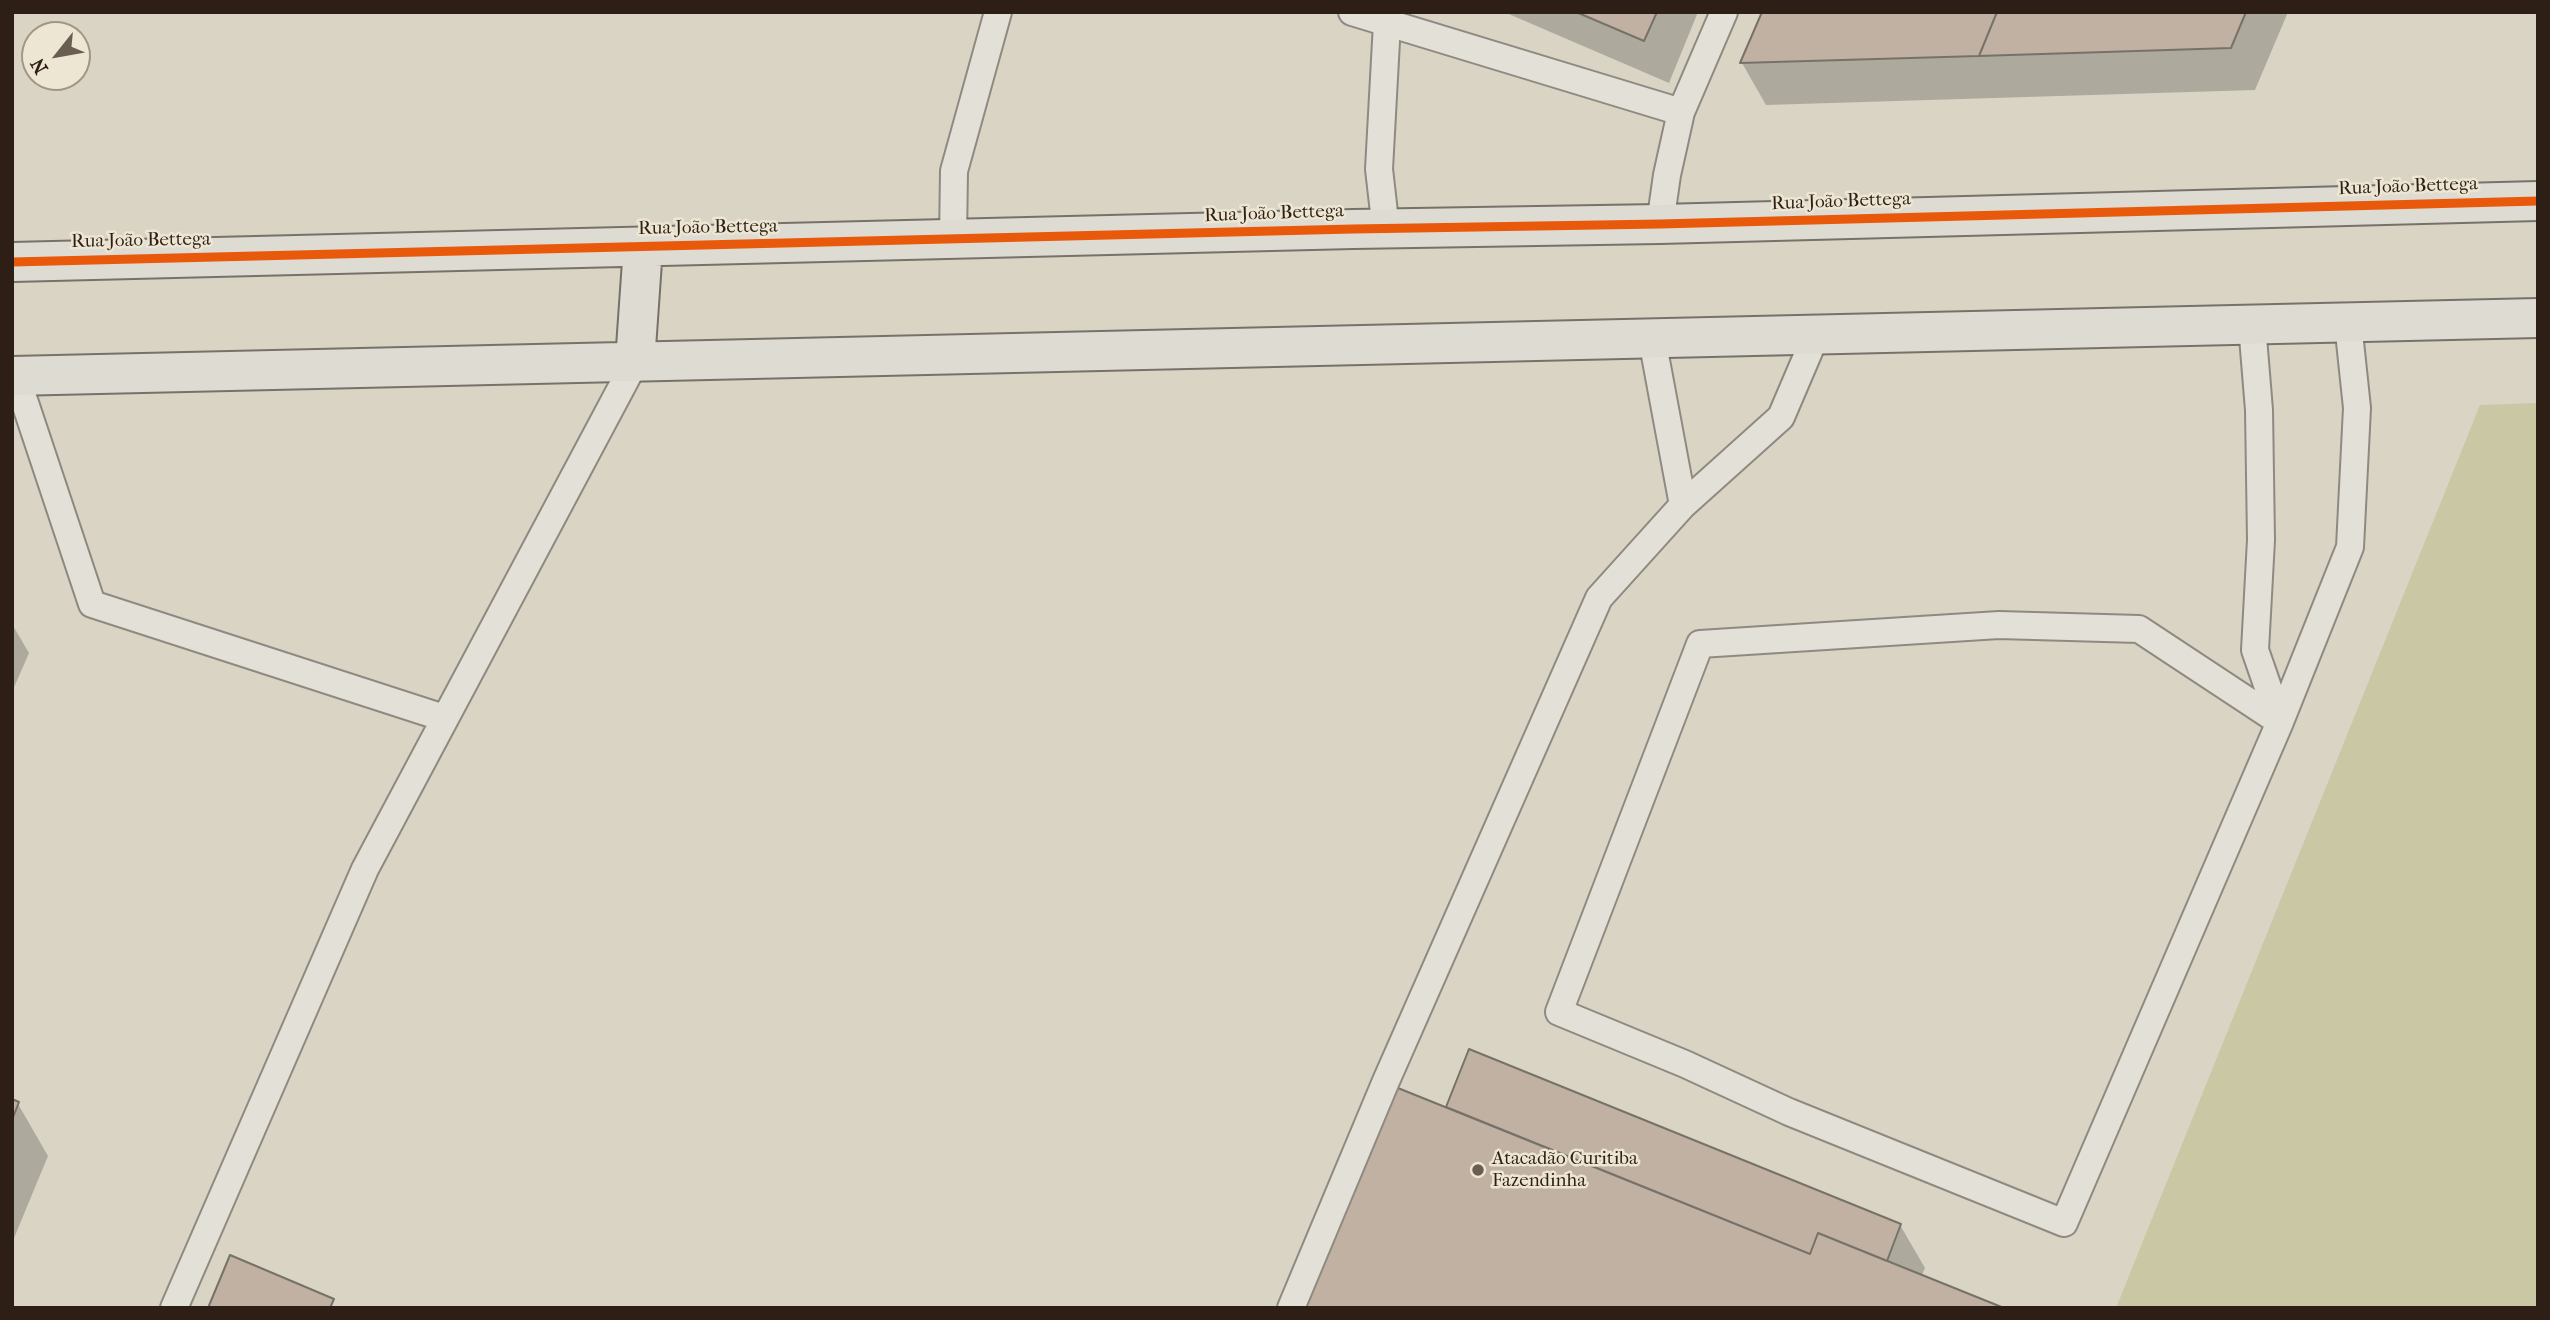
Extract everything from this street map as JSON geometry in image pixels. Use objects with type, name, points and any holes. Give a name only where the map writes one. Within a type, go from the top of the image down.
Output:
[{"type":"main road","name":"Rua João Bettega","points":[[12,262],[2538,201]]},
{"type":"main road","points":[[635,362],[643,247]]},
{"type":"main road","points":[[14,376],[2538,318]]},
{"type":"lane","points":[[953,240],[954,171],[998,12]]},
{"type":"lane","points":[[1352,12],[1681,112]]},
{"type":"lane","points":[[1660,224],[1667,175],[1681,112],[1724,12]]},
{"type":"lane","points":[[1386,230],[1379,169],[1387,23]]},
{"type":"lane","points":[[2280,722],[2139,629],[1999,625],[1700,644],[1559,1012],[1685,1064],[1789,1112],[2064,1223],[2280,722],[2350,547],[2357,408],[2348,323]]},
{"type":"lane","points":[[2252,325],[2259,410],[2261,540],[2255,650],[2280,722]]},
{"type":"lane","points":[[1291,1308],[1386,1081],[1599,598],[1683,505],[1781,417],[1816,335]]},
{"type":"lane","points":[[1652,339],[1683,505]]},
{"type":"lane","points":[[174,1308],[365,869],[635,362]]},
{"type":"lane","points":[[14,376],[92,604],[444,718]]},
{"type":"shaded area","points":[[2538,403],[2538,1308],[2116,1308],[2480,405]]},
{"type":"building","points":[[1576,12],[1657,12],[1644,41]]},
{"type":"building","points":[[1762,12],[1997,12],[1979,56],[1740,63]]},
{"type":"building","points":[[1997,12],[2246,12],[2231,48],[1979,56]]},
{"type":"building","points":[[1469,1049],[1901,1224],[1887,1261],[1818,1233],[1810,1254],[1446,1107]]},
{"type":"building","name":"Atacadão Curitiba Fazendinha","points":[[1388,1084],[1810,1254],[1818,1233],[2004,1308],[1300,1308]]},
{"type":"building","points":[[12,1099],[19,1102],[12,1120]]},
{"type":"building","points":[[230,1255],[334,1299],[330,1308],[208,1308]]},
{"type":"cycle path","points":[[12,262],[2538,201]]},
{"type":"place","name":"Atacadão Curitiba Fazendinha","points":[[1478,1170]]}]
